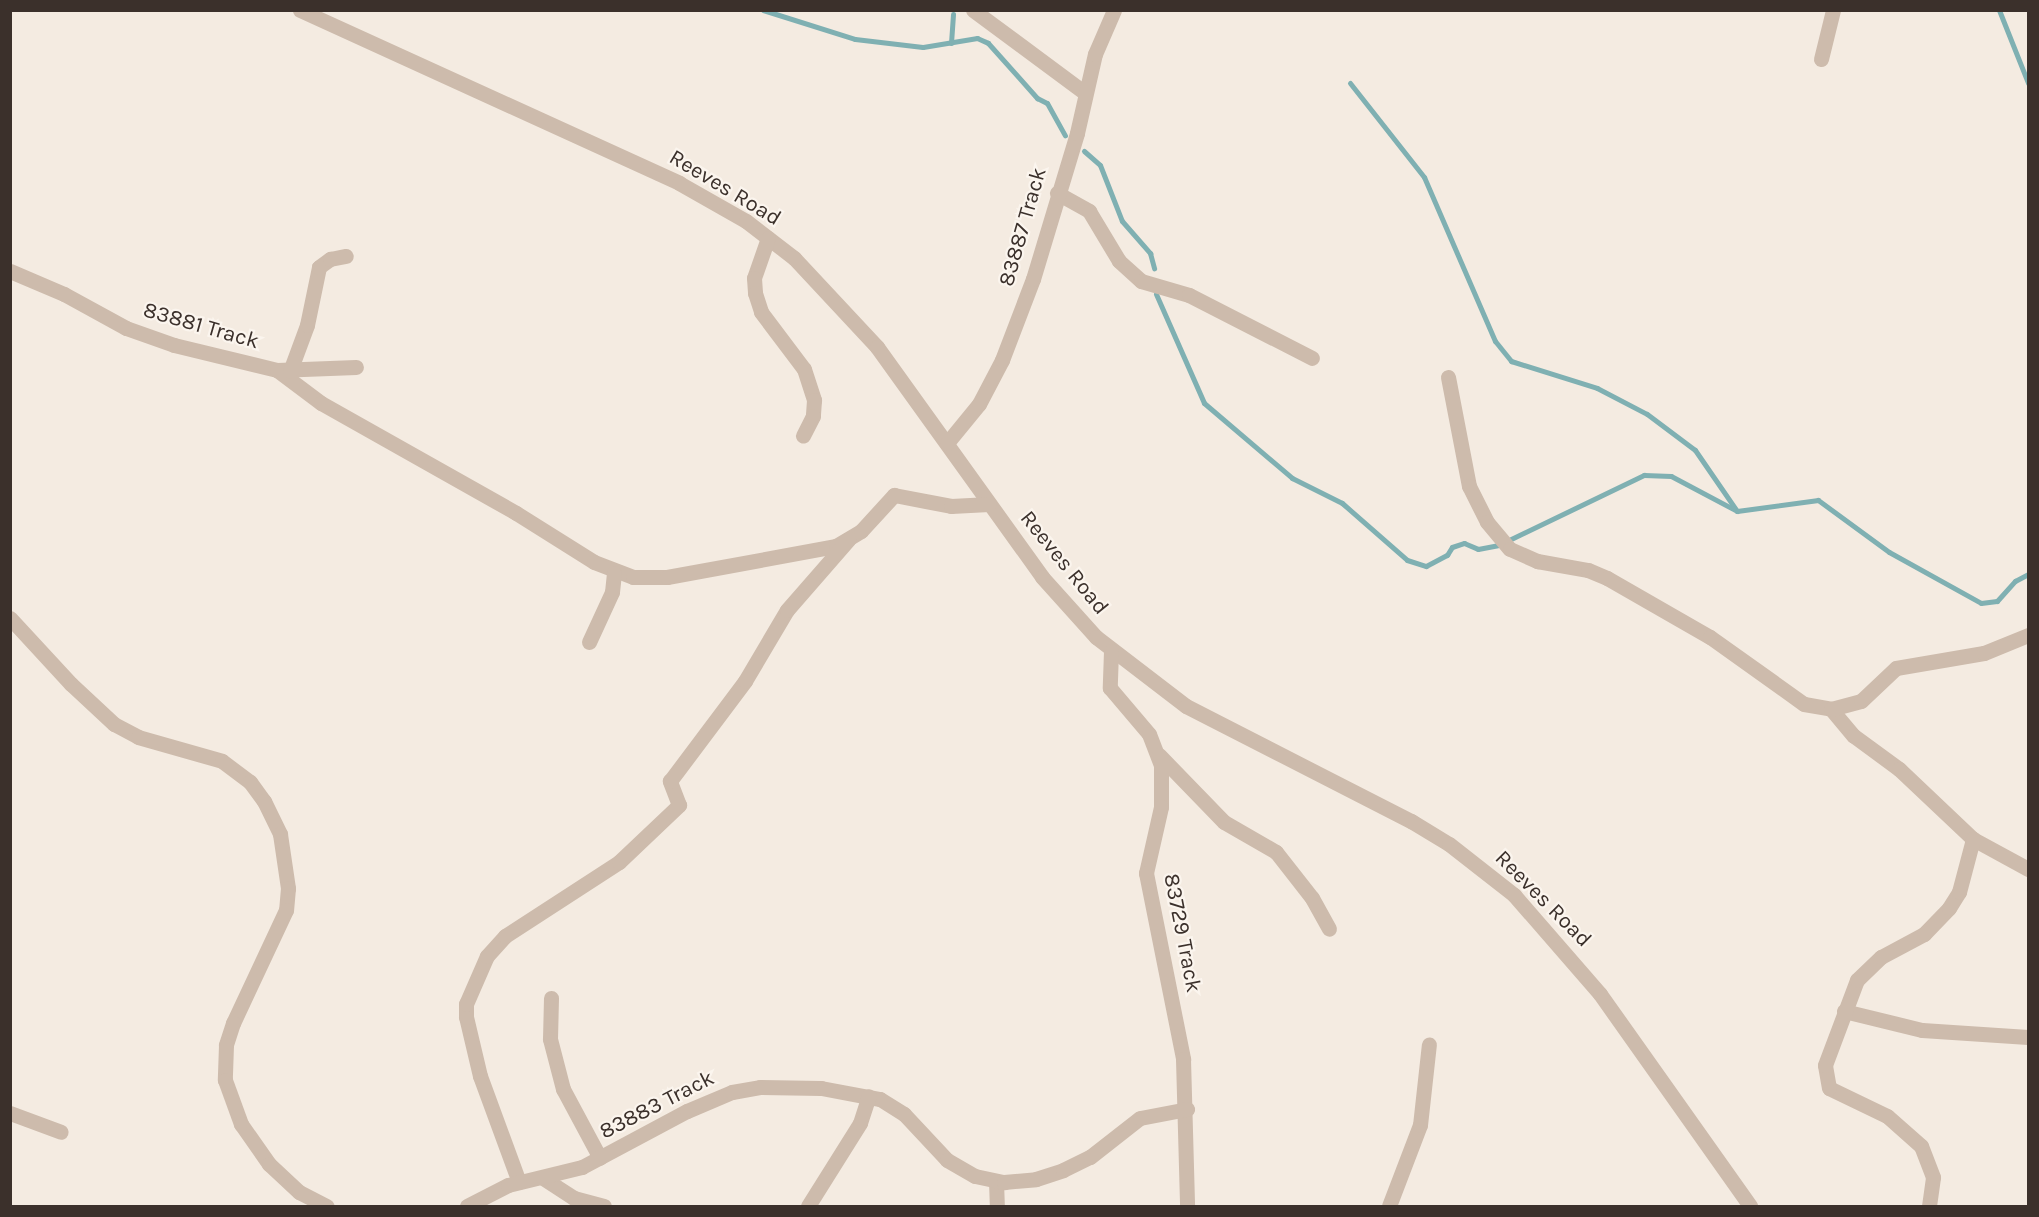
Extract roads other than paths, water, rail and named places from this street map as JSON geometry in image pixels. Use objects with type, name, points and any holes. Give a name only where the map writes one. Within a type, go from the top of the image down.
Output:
[{"type":"street","name":"Reeves Road","points":[[300,10],[679,183],[768,238],[817,278],[850,314],[947,443],[1042,577],[1111,651],[1165,692],[1227,730],[1394,812],[1449,844],[1514,895],[1600,994],[1750,1206]]},
{"type":"street","points":[[973,10],[1085,93]]},
{"type":"street","name":"83887 Track","points":[[947,443],[980,404],[1002,360],[1033,279],[1057,193],[1077,134],[1095,54],[1114,10]]},
{"type":"street","points":[[1821,59],[1833,10]]},
{"type":"street","points":[[1057,193],[1089,211],[1119,261],[1141,281],[1189,295],[1312,358]]},
{"type":"street","points":[[768,238],[754,278],[755,293],[761,312],[795,353],[808,379],[814,408],[803,436]]},
{"type":"street","points":[[346,256],[330,259],[320,267],[302,340],[283,370],[321,403],[614,573],[650,579],[668,577],[836,546],[849,539]]},
{"type":"street","name":"83881 Track","points":[[10,272],[149,337],[283,370],[356,367]]},
{"type":"street","points":[[1448,377],[1469,486],[1487,522],[1510,549],[1537,561],[1568,565],[1607,578],[1710,637],[1804,704],[1831,709],[1861,701],[1896,668],[1984,653],[2028,635]]},
{"type":"street","points":[[519,1182],[480,1076],[466,1017],[466,1004],[487,956],[506,936],[619,862],[679,805],[670,781],[746,681],[787,610],[849,539],[894,495],[943,505],[989,504]]},
{"type":"street","points":[[589,642],[612,592],[614,573]]},
{"type":"street","points":[[10,618],[71,684],[114,724],[138,737],[222,761],[250,782],[264,801],[280,834],[288,888],[286,910],[233,1023],[226,1045],[225,1080],[241,1124],[269,1164],[298,1192],[327,1206]]},
{"type":"street","name":"83729 Track","points":[[1111,651],[1110,688],[1149,734],[1159,755],[1163,792],[1146,873],[1180,1041],[1187,1109],[1187,1206]]},
{"type":"street","points":[[1831,709],[1854,736],[1899,769],[1973,839],[2028,869]]},
{"type":"street","points":[[1159,755],[1224,822],[1276,852],[1312,898],[1329,929]]},
{"type":"street","points":[[1929,1206],[1933,1177],[1921,1146],[1887,1116],[1825,1084],[1825,1065],[1844,1011],[1868,966],[1924,934],[1949,908],[1959,892],[1973,839]]},
{"type":"street","points":[[551,998],[550,1039],[563,1089],[600,1158]]},
{"type":"street","points":[[1844,1011],[1922,1030],[2028,1037]]},
{"type":"street","points":[[1389,1206],[1420,1125],[1429,1044]]},
{"type":"street","name":"83883 Track","points":[[471,1205],[519,1182],[543,1178],[600,1158],[687,1110],[732,1092],[780,1085],[869,1096],[896,1108],[947,1160],[967,1173],[996,1181],[1036,1179],[1063,1170],[1090,1157],[1140,1118],[1187,1109]]},
{"type":"street","points":[[808,1206],[860,1123],[869,1096]]},
{"type":"street","points":[[10,1113],[61,1132]]},
{"type":"street","points":[[543,1178],[574,1198],[604,1206]]},
{"type":"street","points":[[996,1181],[997,1206]]},
{"type":"waterway","points":[[763,10],[855,39],[923,47],[977,38],[988,43],[1037,98],[1047,103],[1065,135]]},
{"type":"waterway","points":[[1999,10],[2028,83]]},
{"type":"waterway","points":[[951,43],[953,14]]},
{"type":"waterway","points":[[1350,83],[1424,177],[1495,341],[1511,361],[1597,388],[1647,414],[1695,450],[1737,511]]},
{"type":"waterway","points":[[1084,151],[1100,165],[1122,221],[1150,253],[1154,268]]},
{"type":"waterway","points":[[1156,294],[1204,403],[1292,478],[1342,503],[1407,560],[1426,566],[1447,555],[1452,547],[1464,543],[1478,549],[1498,545]]},
{"type":"waterway","points":[[1511,539],[1644,475],[1671,476],[1737,511],[1818,500],[1889,552],[1981,603],[1997,601],[2015,581],[2028,574]]}]
